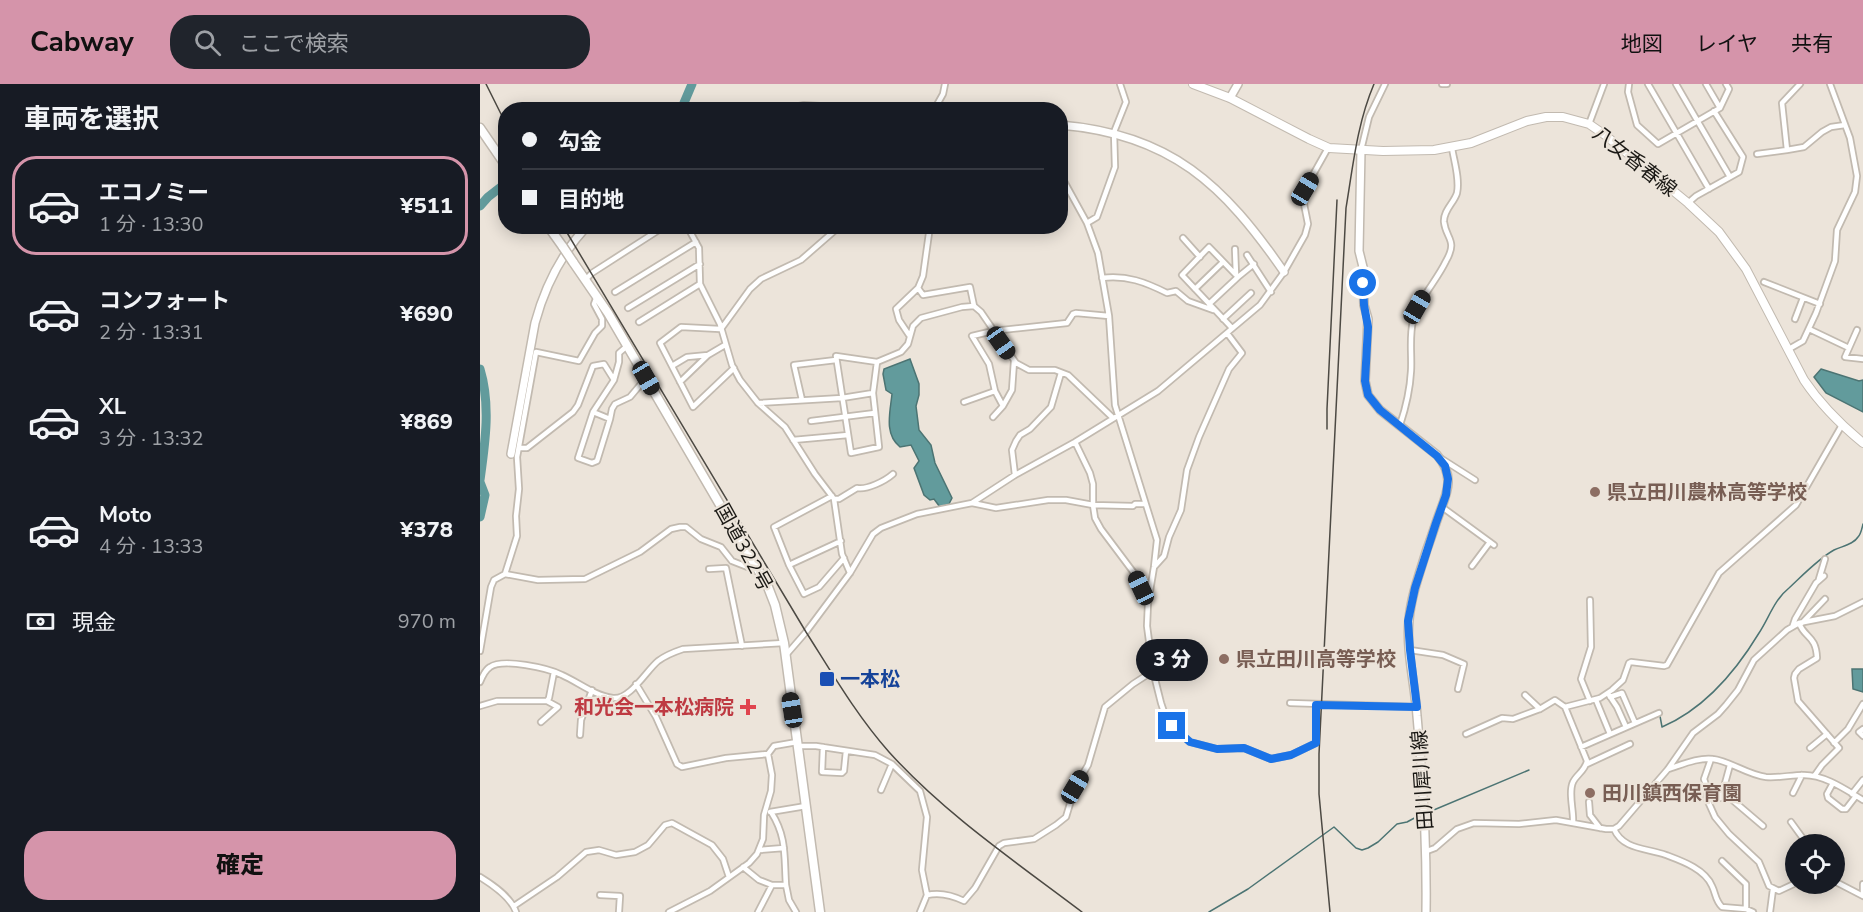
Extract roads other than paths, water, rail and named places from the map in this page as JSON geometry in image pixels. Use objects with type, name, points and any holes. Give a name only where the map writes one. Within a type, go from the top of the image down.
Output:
[{"type":"highway","points":[[480,128],[498,154]]},
{"type":"highway","name":"国道322号","points":[[554,234],[586,279],[628,346],[768,587],[784,643],[820,912]]},
{"type":"main road","name":"八女香春線","points":[[1193,84],[1230,98],[1329,148],[1415,152],[1452,148],[1527,121],[1546,117],[1563,117],[1589,124],[1688,203],[1719,232],[1737,255],[1804,380],[1815,396],[1842,425],[1863,443]]},
{"type":"main road","points":[[1230,98],[1238,84]]},
{"type":"main road","points":[[1068,125],[1114,132],[1166,153],[1194,171],[1212,184],[1258,234],[1284,272]]},
{"type":"main road","name":"田川犀川線","points":[[1361,150],[1359,251],[1363,267],[1364,305],[1368,327],[1366,387],[1374,404],[1437,456],[1445,466],[1448,479],[1448,488],[1408,621],[1417,707],[1427,851],[1426,912]]},
{"type":"main road","points":[[514,455],[540,302],[562,258],[581,234]]},
{"type":"street","points":[[938,102],[945,84]]},
{"type":"street","points":[[1087,223],[1097,217],[1115,167],[1114,132],[1126,102],[1120,84]]},
{"type":"street","points":[[1361,150],[1369,117],[1385,84]]},
{"type":"street","points":[[1442,84],[1447,84]]},
{"type":"street","points":[[1589,124],[1604,84]]},
{"type":"street","points":[[1629,84],[1628,92],[1637,125],[1658,144],[1720,108],[1729,89],[1726,84]]},
{"type":"street","points":[[1648,84],[1709,189]]},
{"type":"street","points":[[1676,84],[1730,177]]},
{"type":"street","points":[[1706,84],[1720,108]]},
{"type":"street","points":[[1787,150],[1782,103],[1800,84]]},
{"type":"street","points":[[1789,349],[1803,341],[1820,304],[1835,261],[1837,230],[1855,192],[1857,176],[1850,138],[1830,84]]},
{"type":"street","points":[[1688,203],[1739,172],[1743,157],[1714,111]]},
{"type":"street","points":[[1757,154],[1804,147],[1822,132],[1845,125]]},
{"type":"street","points":[[785,656],[850,573],[873,534],[881,528],[917,514],[972,503],[1015,475],[1075,442],[1158,391],[1260,305],[1271,292],[1305,236],[1308,224],[1305,189],[1329,148]]},
{"type":"street","points":[[1400,425],[1407,403],[1411,372],[1412,323],[1417,307],[1447,260],[1451,249],[1452,243],[1444,222],[1458,186],[1452,148]]},
{"type":"street","points":[[1068,189],[1087,223],[1098,253],[1109,316],[1116,417],[1157,540],[1147,626],[1153,671],[1166,718],[1190,742],[1217,749],[1244,748],[1271,759],[1291,755],[1316,743],[1316,705]]},
{"type":"street","points":[[586,279],[653,234]]},
{"type":"street","points":[[692,234],[700,254],[700,284],[721,329],[734,368],[758,404],[785,427],[833,498],[844,558],[850,573]]},
{"type":"street","points":[[721,329],[750,289],[761,279],[801,260],[831,234]]},
{"type":"street","points":[[909,335],[899,320],[896,309],[918,288],[923,276],[929,234]]},
{"type":"street","points":[[1183,238],[1200,256]]},
{"type":"street","points":[[615,291],[696,242]]},
{"type":"street","points":[[1232,328],[1182,275],[1209,247],[1237,276]]},
{"type":"street","points":[[1235,249],[1237,276]]},
{"type":"street","points":[[1247,255],[1271,292]]},
{"type":"street","points":[[1195,288],[1223,262]]},
{"type":"street","points":[[628,308],[700,264]]},
{"type":"street","points":[[1209,304],[1237,276],[1254,264]]},
{"type":"street","points":[[1102,278],[1115,276],[1146,282],[1167,293],[1179,292],[1188,301],[1216,311]]},
{"type":"street","points":[[1764,282],[1820,304]]},
{"type":"street","points":[[639,322],[700,284]]},
{"type":"street","points":[[918,288],[923,295],[970,287],[974,306],[981,312],[1014,361],[1029,370],[1055,370],[1068,375],[1116,417]]},
{"type":"street","points":[[1223,319],[1251,293]]},
{"type":"street","points":[[505,574],[517,536],[516,516],[519,489],[514,455],[519,448],[536,352],[579,361],[596,333],[603,326],[594,304],[597,296]]},
{"type":"street","points":[[1795,319],[1803,298]]},
{"type":"street","points":[[877,362],[873,393],[879,447],[851,453],[836,356],[877,362],[901,352],[908,344],[913,326],[921,318],[974,306]]},
{"type":"street","points":[[1003,406],[995,391],[988,364],[972,336],[993,331],[1067,323],[1076,313],[1109,316]]},
{"type":"street","points":[[721,329],[681,327],[660,343],[693,408],[734,368]]},
{"type":"street","points":[[1809,329],[1849,348]]},
{"type":"street","points":[[1857,330],[1845,357],[1863,358]]},
{"type":"street","points":[[1154,567],[1164,556],[1169,537],[1181,510],[1187,470],[1199,437],[1229,369],[1242,352],[1227,333]]},
{"type":"street","points":[[680,382],[708,355],[725,345]]},
{"type":"street","points":[[628,346],[619,353],[614,380],[593,412],[578,458],[592,463],[597,461],[612,409],[615,404],[630,397],[646,378]]},
{"type":"street","points":[[672,366],[687,357],[708,355]]},
{"type":"street","points":[[801,400],[794,365],[836,360]]},
{"type":"street","points":[[993,417],[1003,406],[1012,390],[1014,361]]},
{"type":"street","points":[[519,448],[527,448],[573,412],[593,366],[604,364],[614,380]]},
{"type":"street","points":[[1015,475],[1012,450],[1016,441],[1051,407],[1061,373]]},
{"type":"street","points":[[964,402],[995,391]]},
{"type":"street","points":[[758,404],[842,398],[873,393]]},
{"type":"street","points":[[593,412],[610,419]]},
{"type":"street","points":[[811,421],[875,413]]},
{"type":"street","points":[[1609,695],[1623,680],[1631,662],[1667,665],[1719,573],[1796,505],[1842,425]]},
{"type":"street","points":[[793,440],[848,435]]},
{"type":"street","points":[[1075,442],[1093,484],[1095,518],[1134,573],[1148,603]]},
{"type":"street","points":[[1437,456],[1475,480]]},
{"type":"street","points":[[844,558],[819,587],[804,594],[789,566],[774,527],[833,498],[840,499],[857,488],[863,489],[893,474]]},
{"type":"street","points":[[972,503],[996,508],[1048,500],[1066,500],[1093,505],[1145,504]]},
{"type":"street","points":[[1442,507],[1492,544],[1472,566]]},
{"type":"street","points":[[480,651],[491,587],[494,580],[505,574],[538,580],[585,579],[640,552],[671,529],[681,527],[686,527],[701,539],[721,547],[732,561],[750,568],[758,568]]},
{"type":"street","points":[[789,566],[841,541]]},
{"type":"street","points":[[1819,581],[1826,559]]},
{"type":"street","points":[[709,569],[726,568],[742,646]]},
{"type":"street","points":[[1793,626],[1795,619],[1824,576]]},
{"type":"street","points":[[1800,623],[1825,599]]},
{"type":"street","points":[[1590,600],[1590,647],[1581,679],[1610,734]]},
{"type":"street","points":[[1427,851],[1435,848],[1457,829],[1474,823],[1513,824],[1556,820],[1600,828],[1614,829],[1620,826],[1668,769],[1693,733],[1726,705],[1738,690],[1754,660],[1793,626],[1835,616],[1863,602]]},
{"type":"street","points":[[1800,623],[1801,629],[1813,640],[1817,658],[1795,674],[1798,701],[1839,748],[1822,765],[1815,776]]},
{"type":"street","points":[[480,682],[491,666],[503,663],[542,668],[607,696],[617,698],[625,695],[658,661],[683,649],[784,643]]},
{"type":"street","points":[[1410,650],[1443,655],[1464,664],[1458,689]]},
{"type":"street","points":[[480,666],[485,672]]},
{"type":"street","points":[[927,895],[953,896],[964,901],[975,888],[999,846],[1004,843],[1034,839],[1066,817],[1075,787],[1088,765],[1105,707],[1153,671]]},
{"type":"street","points":[[546,701],[549,698],[554,672]]},
{"type":"street","points":[[636,684],[656,717],[679,766],[768,754],[774,747],[797,744],[875,756],[892,764],[920,791],[926,807],[922,870],[927,895],[920,912]]},
{"type":"street","points":[[580,735],[581,720],[592,690]]},
{"type":"street","points":[[1565,707],[1622,693],[1635,723]]},
{"type":"street","points":[[1525,695],[1540,709]]},
{"type":"street","points":[[1609,695],[1626,727]]},
{"type":"street","points":[[1466,734],[1502,717],[1513,719],[1540,709],[1555,700],[1565,707],[1587,764]]},
{"type":"street","points":[[480,706],[497,701],[546,701],[558,707],[541,722]]},
{"type":"street","points":[[1290,704],[1417,707]]},
{"type":"street","points":[[1834,743],[1848,729],[1863,704]]},
{"type":"street","points":[[1581,747],[1659,713]]},
{"type":"street","points":[[1863,729],[1859,732],[1863,736]]},
{"type":"street","points":[[1810,748],[1827,734]]},
{"type":"street","points":[[1573,823],[1572,787],[1574,780],[1587,764],[1630,744]]},
{"type":"street","points":[[823,747],[822,772],[842,773],[846,750]]},
{"type":"street","points":[[669,912],[710,891],[753,859],[759,850],[763,839],[764,813],[771,791],[772,780],[768,754]]},
{"type":"street","points":[[1668,769],[1711,759],[1764,777],[1815,776],[1863,800]]},
{"type":"street","points":[[1711,759],[1704,778],[1707,788],[1706,797],[1715,816],[1729,834],[1759,862],[1769,886],[1779,891],[1785,888]]},
{"type":"street","points":[[881,790],[892,764]]},
{"type":"street","points":[[1721,798],[1730,765]]},
{"type":"street","points":[[1793,793],[1802,775]]},
{"type":"street","points":[[1833,783],[1827,794],[1828,798],[1842,809],[1846,809],[1863,780]]},
{"type":"street","points":[[1723,792],[1763,826]]},
{"type":"street","points":[[1589,802],[1590,815],[1600,828]]},
{"type":"street","points":[[764,813],[806,806]]},
{"type":"street","points":[[771,812],[783,836],[786,885],[789,900],[796,912]]},
{"type":"street","points":[[1791,822],[1800,834]]},
{"type":"street","points":[[480,877],[499,891],[515,909],[586,852],[599,850],[616,855],[635,852],[648,844],[665,825],[672,823],[712,845],[723,859],[729,877]]},
{"type":"street","points":[[1614,829],[1619,840],[1625,844],[1666,855],[1700,871],[1713,886],[1714,896],[1722,907],[1746,909],[1753,912]]},
{"type":"street","points":[[759,850],[784,848]]},
{"type":"street","points":[[1722,861],[1746,884],[1746,909]]},
{"type":"street","points":[[743,867],[759,880],[772,885],[786,885]]},
{"type":"street","points":[[1845,887],[1863,896],[1863,884]]},
{"type":"street","points":[[758,912],[772,885]]},
{"type":"street","points":[[1770,912],[1773,889]]},
{"type":"street","points":[[600,895],[620,896],[619,912]]},
{"type":"water","points":[[910,359],[919,384],[916,406],[919,430],[931,445],[935,463],[952,498],[949,504],[940,507],[934,499],[930,500],[924,495],[914,468],[919,461],[911,445],[900,447],[890,430],[892,394],[886,390],[884,369]]},
{"type":"water","points":[[1821,369],[1859,381],[1863,380],[1863,412],[1826,393],[1814,377]]},
{"type":"water","points":[[1852,669],[1863,669],[1863,692],[1853,689]]},
{"type":"waterway","points":[[684,102],[692,84]]},
{"type":"waterway","points":[[480,206],[498,189]]},
{"type":"waterway","points":[[480,369],[486,410],[480,480]]},
{"type":"waterway","points":[[480,482],[485,495],[480,517]]},
{"type":"waterway","points":[[1660,716],[1662,727],[1692,710],[1718,688],[1750,647],[1784,593],[1822,558],[1856,540],[1863,524]]},
{"type":"waterway","points":[[1429,812],[1529,770]]},
{"type":"waterway","points":[[1209,912],[1248,889],[1334,827],[1356,848],[1362,850],[1378,842],[1397,824],[1420,815]]},
{"type":"railway","points":[[486,84],[498,108]]},
{"type":"railway","points":[[1330,912],[1319,794],[1319,754],[1346,208],[1353,161],[1368,99],[1374,84]]},
{"type":"railway","points":[[1327,429],[1337,200]]},
{"type":"railway","points":[[568,234],[806,632],[866,724],[911,775],[957,817],[1082,912]]},
{"type":"place","name":"県立田川農林高等学校","points":[[1595,492]]},
{"type":"place","name":"県立田川高等学校","points":[[1224,659]]},
{"type":"place","name":"一本松","points":[[827,679]]},
{"type":"place","name":"和光会一本松病院","points":[[748,707]]},
{"type":"place","name":"田川鎮西保育園","points":[[1590,793]]}]
